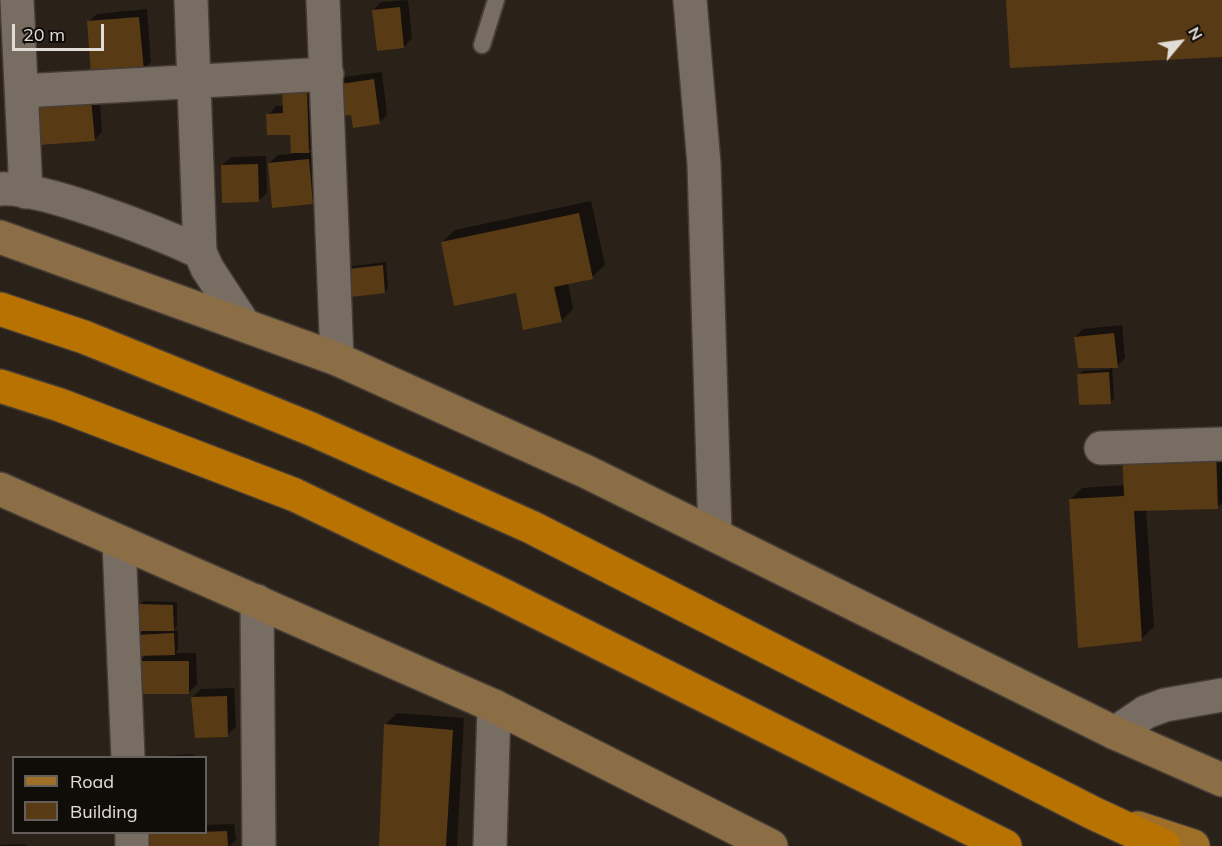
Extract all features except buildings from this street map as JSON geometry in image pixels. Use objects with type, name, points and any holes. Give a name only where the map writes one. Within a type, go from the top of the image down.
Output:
[{"type":"highway","points":[[0,309],[84,337],[311,429],[531,527],[1093,813],[1164,846]]},
{"type":"highway","points":[[0,386],[60,405],[295,495],[497,592],[1005,846]]},
{"type":"main road","points":[[1093,813],[1193,846]]},
{"type":"street","points":[[16,0],[23,91],[13,190],[55,198],[176,241],[200,252]]},
{"type":"street","points":[[191,0],[196,82],[200,252],[207,268],[243,323]]},
{"type":"street","points":[[323,0],[337,359]]},
{"type":"street","points":[[690,0],[704,164],[714,535]]},
{"type":"street","points":[[23,91],[327,74]]},
{"type":"street","points":[[0,237],[243,323],[337,359],[587,472],[1115,734],[1222,780]]},
{"type":"street","points":[[1101,448],[1222,444]]},
{"type":"street","points":[[0,489],[494,706],[771,846]]},
{"type":"street","points":[[119,543],[129,756]]},
{"type":"street","points":[[257,601],[259,846]]},
{"type":"street","points":[[1115,734],[1146,712],[1165,705],[1222,695]]},
{"type":"street","points":[[490,846],[494,706]]},
{"type":"lane","points":[[482,45],[496,0]]}]
